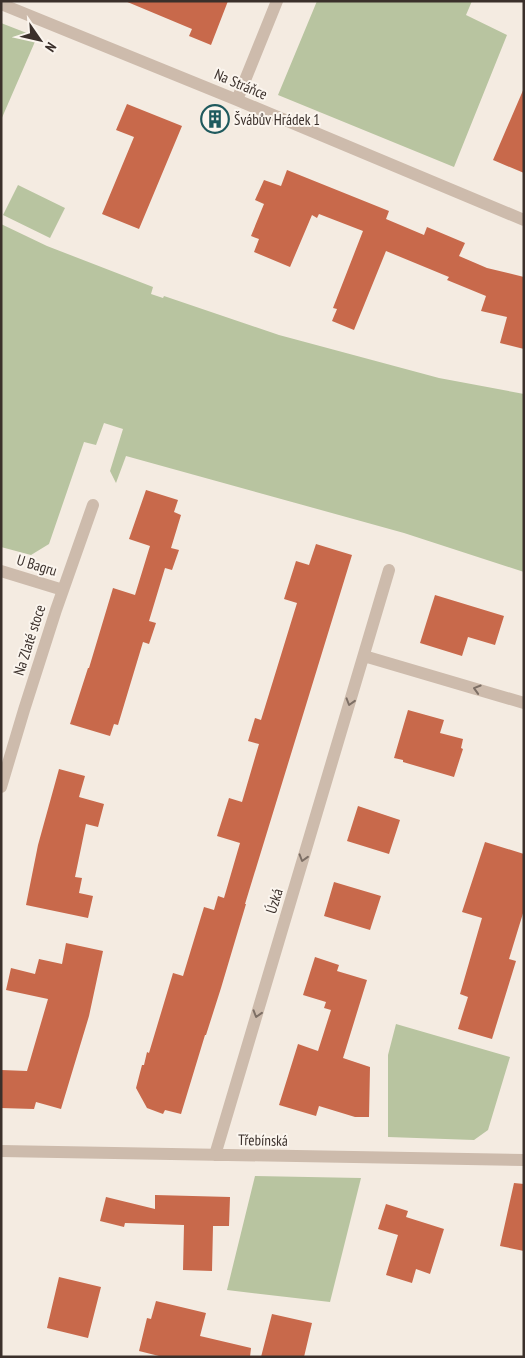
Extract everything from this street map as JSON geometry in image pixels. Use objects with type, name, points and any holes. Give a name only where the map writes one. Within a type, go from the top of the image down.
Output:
[{"type":"street","points":[[237,100],[277,1]]},
{"type":"street","name":"Na Stráňce","points":[[1,4],[524,220]]},
{"type":"street","name":"Na Zlaté stoce","points":[[1,787],[63,590],[93,505]]},
{"type":"street","name":"Úzká","points":[[215,1155],[389,570]]},
{"type":"street","name":"U Bagru","points":[[1,571],[63,590]]},
{"type":"street","points":[[364,656],[524,703]]},
{"type":"street","name":"Třebínská","points":[[1,1152],[524,1160]]},
{"type":"green space","points":[[317,1],[472,1],[466,15],[507,35],[454,167],[278,95]]},
{"type":"green space","points":[[1,23],[37,37],[1,120]]},
{"type":"green space","points":[[18,185],[65,208],[50,238],[3,215]]},
{"type":"green space","points":[[1,224],[47,246],[153,287],[151,294],[163,298],[164,296],[279,335],[439,378],[524,394],[524,572],[404,533],[126,456],[116,483],[110,471],[123,429],[104,423],[96,445],[84,442],[49,544],[31,555],[1,547]]},
{"type":"green space","points":[[396,1024],[510,1057],[488,1130],[474,1140],[388,1137],[388,1055]]},
{"type":"green space","points":[[255,1176],[361,1178],[330,1302],[227,1290]]},
{"type":"building","points":[[125,1],[228,1],[211,45],[189,36],[192,29]]},
{"type":"building","points":[[524,88],[524,173],[493,160]]},
{"type":"building","points":[[127,104],[182,126],[139,229],[102,214],[134,137],[116,130]]},
{"type":"building","points":[[287,170],[389,211],[386,219],[424,235],[427,227],[465,243],[459,256],[487,268],[524,277],[524,349],[500,343],[507,317],[481,311],[486,296],[447,280],[449,277],[386,251],[354,330],[332,321],[337,309],[333,308],[363,231],[319,214],[317,218],[312,215],[290,267],[254,252],[259,239],[251,236],[264,204],[255,200],[264,180],[281,186]]},
{"type":"building","points":[[146,490],[178,500],[174,512],[181,515],[171,548],[179,550],[172,570],[165,568],[149,621],[156,623],[149,644],[143,642],[118,725],[114,724],[110,736],[70,724],[113,588],[135,595],[150,546],[129,539]]},
{"type":"building","points":[[316,544],[352,555],[181,1114],[165,1110],[163,1114],[147,1108],[136,1088],[142,1065],[144,1065],[147,1052],[149,1053],[173,973],[183,976],[204,907],[214,910],[218,896],[224,898],[240,843],[217,836],[229,798],[242,802],[259,744],[248,741],[255,718],[261,720],[297,603],[284,599],[296,561],[309,565]]},
{"type":"building","points":[[435,595],[504,616],[495,645],[468,637],[462,656],[420,643]]},
{"type":"building","points":[[408,710],[444,720],[440,733],[463,739],[461,748],[463,749],[454,777],[394,758]]},
{"type":"building","points":[[59,769],[85,776],[79,797],[104,804],[98,827],[86,824],[75,877],[82,878],[79,893],[93,896],[88,918],[26,905],[38,845]]},
{"type":"building","points":[[358,806],[400,820],[389,854],[347,841]]},
{"type":"building","points":[[485,842],[524,854],[524,910],[509,959],[516,961],[492,1039],[458,1029],[468,997],[460,994],[482,918],[462,912]]},
{"type":"building","points":[[334,882],[381,896],[370,930],[324,916]]},
{"type":"building","points":[[66,943],[103,951],[89,1016],[61,1109],[36,1102],[34,1109],[1,1108],[1,1070],[27,1071],[48,999],[6,990],[11,968],[35,974],[39,959],[62,964]]},
{"type":"building","points":[[315,957],[339,965],[337,971],[367,980],[343,1058],[370,1067],[369,1117],[355,1117],[319,1106],[316,1116],[279,1105],[298,1044],[318,1051],[331,1010],[324,1008],[326,1002],[303,995]]},
{"type":"building","points":[[514,1183],[524,1184],[524,1251],[500,1246]]},
{"type":"building","points":[[155,1195],[230,1197],[229,1226],[213,1226],[212,1271],[183,1270],[184,1225],[125,1223],[124,1227],[100,1221],[106,1197],[155,1209]]},
{"type":"building","points":[[386,1204],[408,1211],[406,1217],[444,1229],[430,1274],[416,1269],[412,1283],[386,1275],[398,1235],[378,1229]]},
{"type":"building","points":[[59,1277],[101,1287],[88,1338],[47,1328]]},
{"type":"building","points":[[156,1301],[206,1313],[200,1336],[251,1348],[250,1357],[163,1357],[139,1351],[147,1318],[151,1319]]},
{"type":"building","points":[[272,1314],[312,1323],[304,1357],[261,1357]]},
{"type":"place","name":"Švábův Hrádek 1","points":[[215,119]]}]
